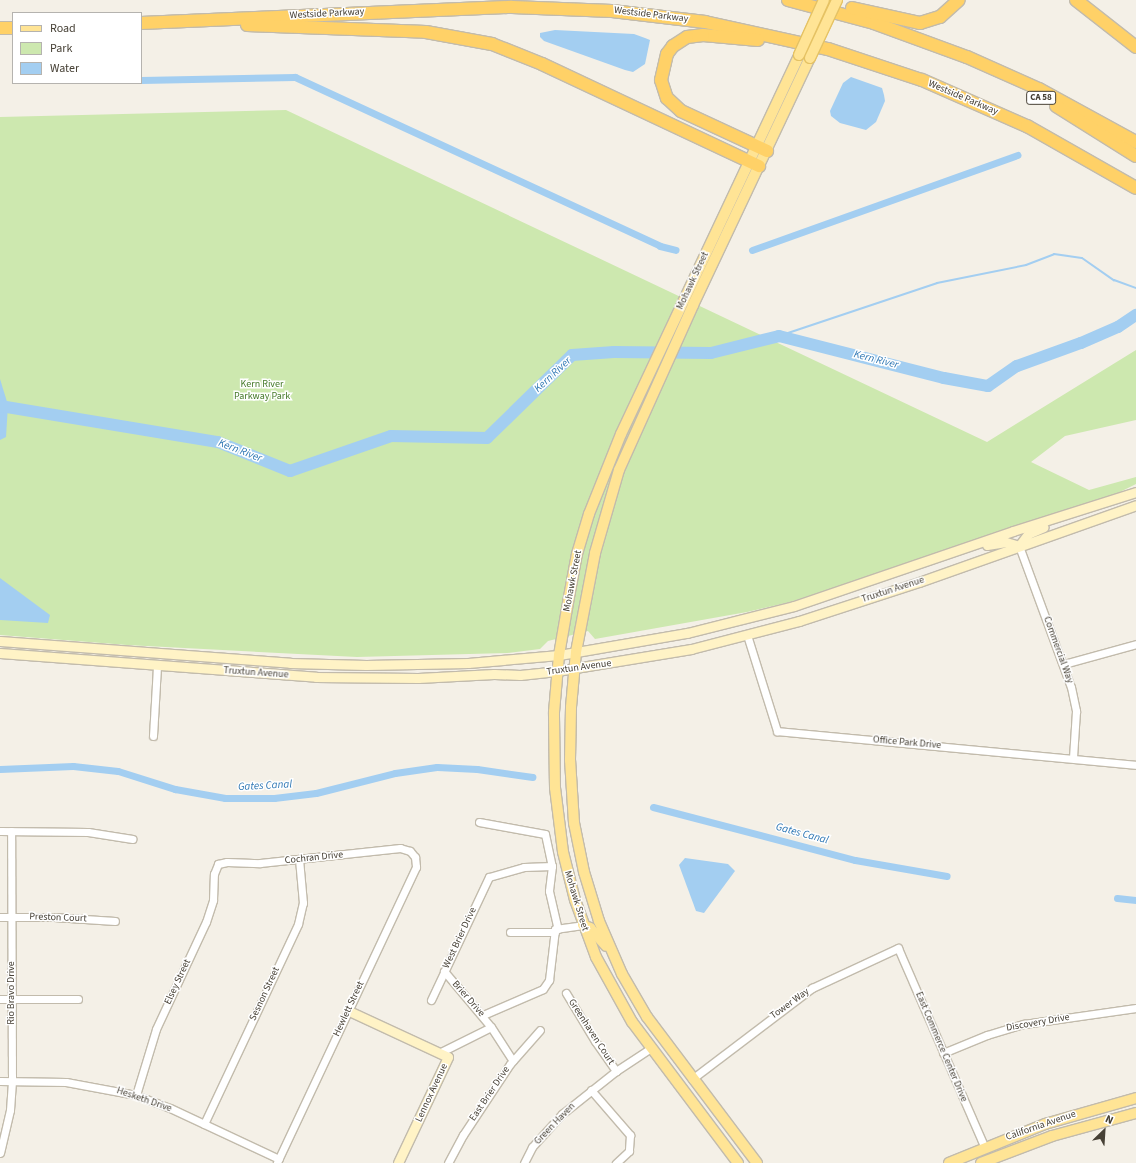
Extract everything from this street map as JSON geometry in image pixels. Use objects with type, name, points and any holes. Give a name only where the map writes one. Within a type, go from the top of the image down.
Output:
[{"type":"highway","points":[[788,0],[861,19],[941,48],[1032,86],[1136,142]]},
{"type":"highway","points":[[817,0],[920,23],[940,17],[959,0]]},
{"type":"highway","points":[[1076,0],[1136,46]]},
{"type":"highway","name":"Westside Parkway","points":[[142,23],[489,7],[612,10],[705,22],[767,34],[828,49],[895,70],[973,101],[1027,126],[1133,187]]},
{"type":"highway","points":[[162,22],[414,32],[479,40],[542,64],[754,164]]},
{"type":"highway","points":[[0,28],[12,28]]},
{"type":"highway","points":[[762,149],[681,110],[670,102],[662,85],[661,70],[667,54],[678,42],[697,35],[742,37],[827,53],[895,70]]},
{"type":"highway","name":"CA 58","points":[[941,48],[1037,96],[1136,156]]},
{"type":"main road","name":"Mohawk Street","points":[[762,149],[798,55],[824,0]]},
{"type":"main road","name":"Mohawk Street","points":[[738,1163],[664,1066],[619,1001],[583,925],[563,852],[552,743],[557,671],[578,554],[589,514],[621,434],[681,306],[810,58],[837,0]]},
{"type":"main road","name":"Mohawk Street","points":[[754,164],[693,306],[634,434],[604,513],[576,652],[571,720],[572,797],[584,872],[612,952],[647,1017],[756,1163]]},
{"type":"main road","name":"Truxtun Avenue","points":[[0,641],[290,663],[374,665],[468,663],[559,655],[687,633],[794,606],[970,547],[1013,531],[1070,515],[1136,492]]},
{"type":"main road","points":[[1122,510],[1136,497]]},
{"type":"main road","name":"Truxtun Avenue","points":[[0,653],[157,666],[366,678],[494,674],[520,675],[557,671],[640,659],[799,622],[919,582],[1136,505]]},
{"type":"main road","points":[[970,547],[1006,542],[1018,546],[1028,534],[1070,515]]},
{"type":"main road","points":[[157,666],[163,660],[191,655]]},
{"type":"main road","points":[[554,764],[562,790],[572,797]]},
{"type":"main road","points":[[583,925],[590,928],[612,952]]},
{"type":"main road","name":"Lennox Avenue","points":[[348,1011],[448,1058],[398,1163]]},
{"type":"main road","points":[[664,1066],[681,1077],[692,1079]]},
{"type":"main road","points":[[681,1088],[690,1089],[715,1109]]},
{"type":"main road","name":"California Avenue","points":[[949,1163],[984,1146],[1045,1124],[1136,1098]]},
{"type":"main road","name":"California Avenue","points":[[982,1163],[996,1160],[1058,1134],[1136,1113]]},
{"type":"street","name":"Commercial Way","points":[[1018,546],[1064,664],[1076,711],[1073,758]]},
{"type":"street","name":"Office Park Drive","points":[[747,635],[777,731],[1136,765]]},
{"type":"street","points":[[1064,664],[1136,644]]},
{"type":"street","points":[[153,736],[157,666]]},
{"type":"street","points":[[479,822],[545,834],[552,866],[549,891],[556,931],[549,980],[543,989],[484,1015]]},
{"type":"street","points":[[0,831],[88,832],[132,839]]},
{"type":"street","name":"Rio Bravo Drive","points":[[0,1153],[10,1110],[12,1081],[11,831]]},
{"type":"street","name":"Cochran Drive","points":[[215,868],[227,862],[260,863],[400,848],[414,855]]},
{"type":"street","name":"Hewlett Street","points":[[278,1161],[416,867],[414,855]]},
{"type":"street","name":"Sesnon Street","points":[[204,1124],[298,924],[303,903],[299,859]]},
{"type":"street","name":"West Brier Drive","points":[[431,1000],[489,877],[524,867],[552,866]]},
{"type":"street","name":"Elsey Street","points":[[136,1095],[156,1029],[206,922],[212,900],[215,868]]},
{"type":"street","name":"Preston Court","points":[[0,917],[115,921]]},
{"type":"street","points":[[510,932],[556,931],[583,925]]},
{"type":"street","name":"East Commerce Center Drive","points":[[898,948],[984,1146]]},
{"type":"street","name":"Tower Way","points":[[692,1079],[810,989],[898,948]]},
{"type":"street","name":"Brier Drive","points":[[444,971],[484,1015],[512,1061]]},
{"type":"street","name":"Greenhaven Court","points":[[566,992],[595,1041],[616,1070]]},
{"type":"street","points":[[0,999],[78,999]]},
{"type":"street","name":"Discovery Drive","points":[[943,1053],[987,1035],[1024,1024],[1136,1008]]},
{"type":"street","name":"Brier Drive","points":[[439,1053],[482,1033],[491,1027]]},
{"type":"street","name":"East Brier Drive","points":[[448,1163],[463,1135],[512,1061],[540,1030]]},
{"type":"street","name":"Green Haven","points":[[524,1163],[542,1135],[562,1114],[616,1070],[651,1048]]},
{"type":"street","name":"Hesketh Drive","points":[[0,1081],[66,1082],[136,1095],[204,1124],[278,1161]]},
{"type":"street","points":[[591,1090],[630,1135],[629,1151],[616,1163]]},
{"type":"green space","name":"Kern River Parkway Park","points":[[286,110],[987,442],[1136,350],[1136,420],[1065,436],[1031,462],[1089,490],[1136,477],[1136,484],[1106,499],[790,602],[747,612],[595,639],[588,631],[548,641],[540,649],[507,653],[357,657],[127,645],[0,635],[0,117]]},
{"type":"water","points":[[555,30],[634,34],[645,38],[650,40],[645,64],[633,72],[625,70],[544,41],[540,37],[540,33]]},
{"type":"water","points":[[851,77],[882,88],[884,95],[885,101],[876,122],[866,130],[840,123],[831,116],[830,111],[843,83]]},
{"type":"water","points":[[0,379],[8,405],[6,437],[0,440]]},
{"type":"water","points":[[0,578],[50,615],[48,623],[0,620]]},
{"type":"water","points":[[685,858],[728,864],[735,871],[704,913],[696,911],[679,865]]},
{"type":"waterway","points":[[142,80],[295,77],[660,246],[676,250]]},
{"type":"waterway","points":[[752,250],[1017,155]]},
{"type":"waterway","points":[[779,336],[937,283],[1026,265],[1054,254],[1082,258],[1114,280],[1136,288]]},
{"type":"waterway","name":"Kern River","points":[[0,406],[218,442],[290,471],[391,436],[487,438],[572,355],[614,352],[711,353],[779,336],[944,378],[988,386],[1017,366],[1081,343],[1118,327],[1136,315]]},
{"type":"waterway","name":"Gates Canal","points":[[0,769],[73,766],[118,771],[175,789],[225,798],[274,798],[316,793],[395,773],[437,767],[477,769],[532,777]]},
{"type":"waterway","name":"Gates Canal","points":[[653,807],[855,860],[947,876]]},
{"type":"waterway","points":[[1117,898],[1136,900]]}]
